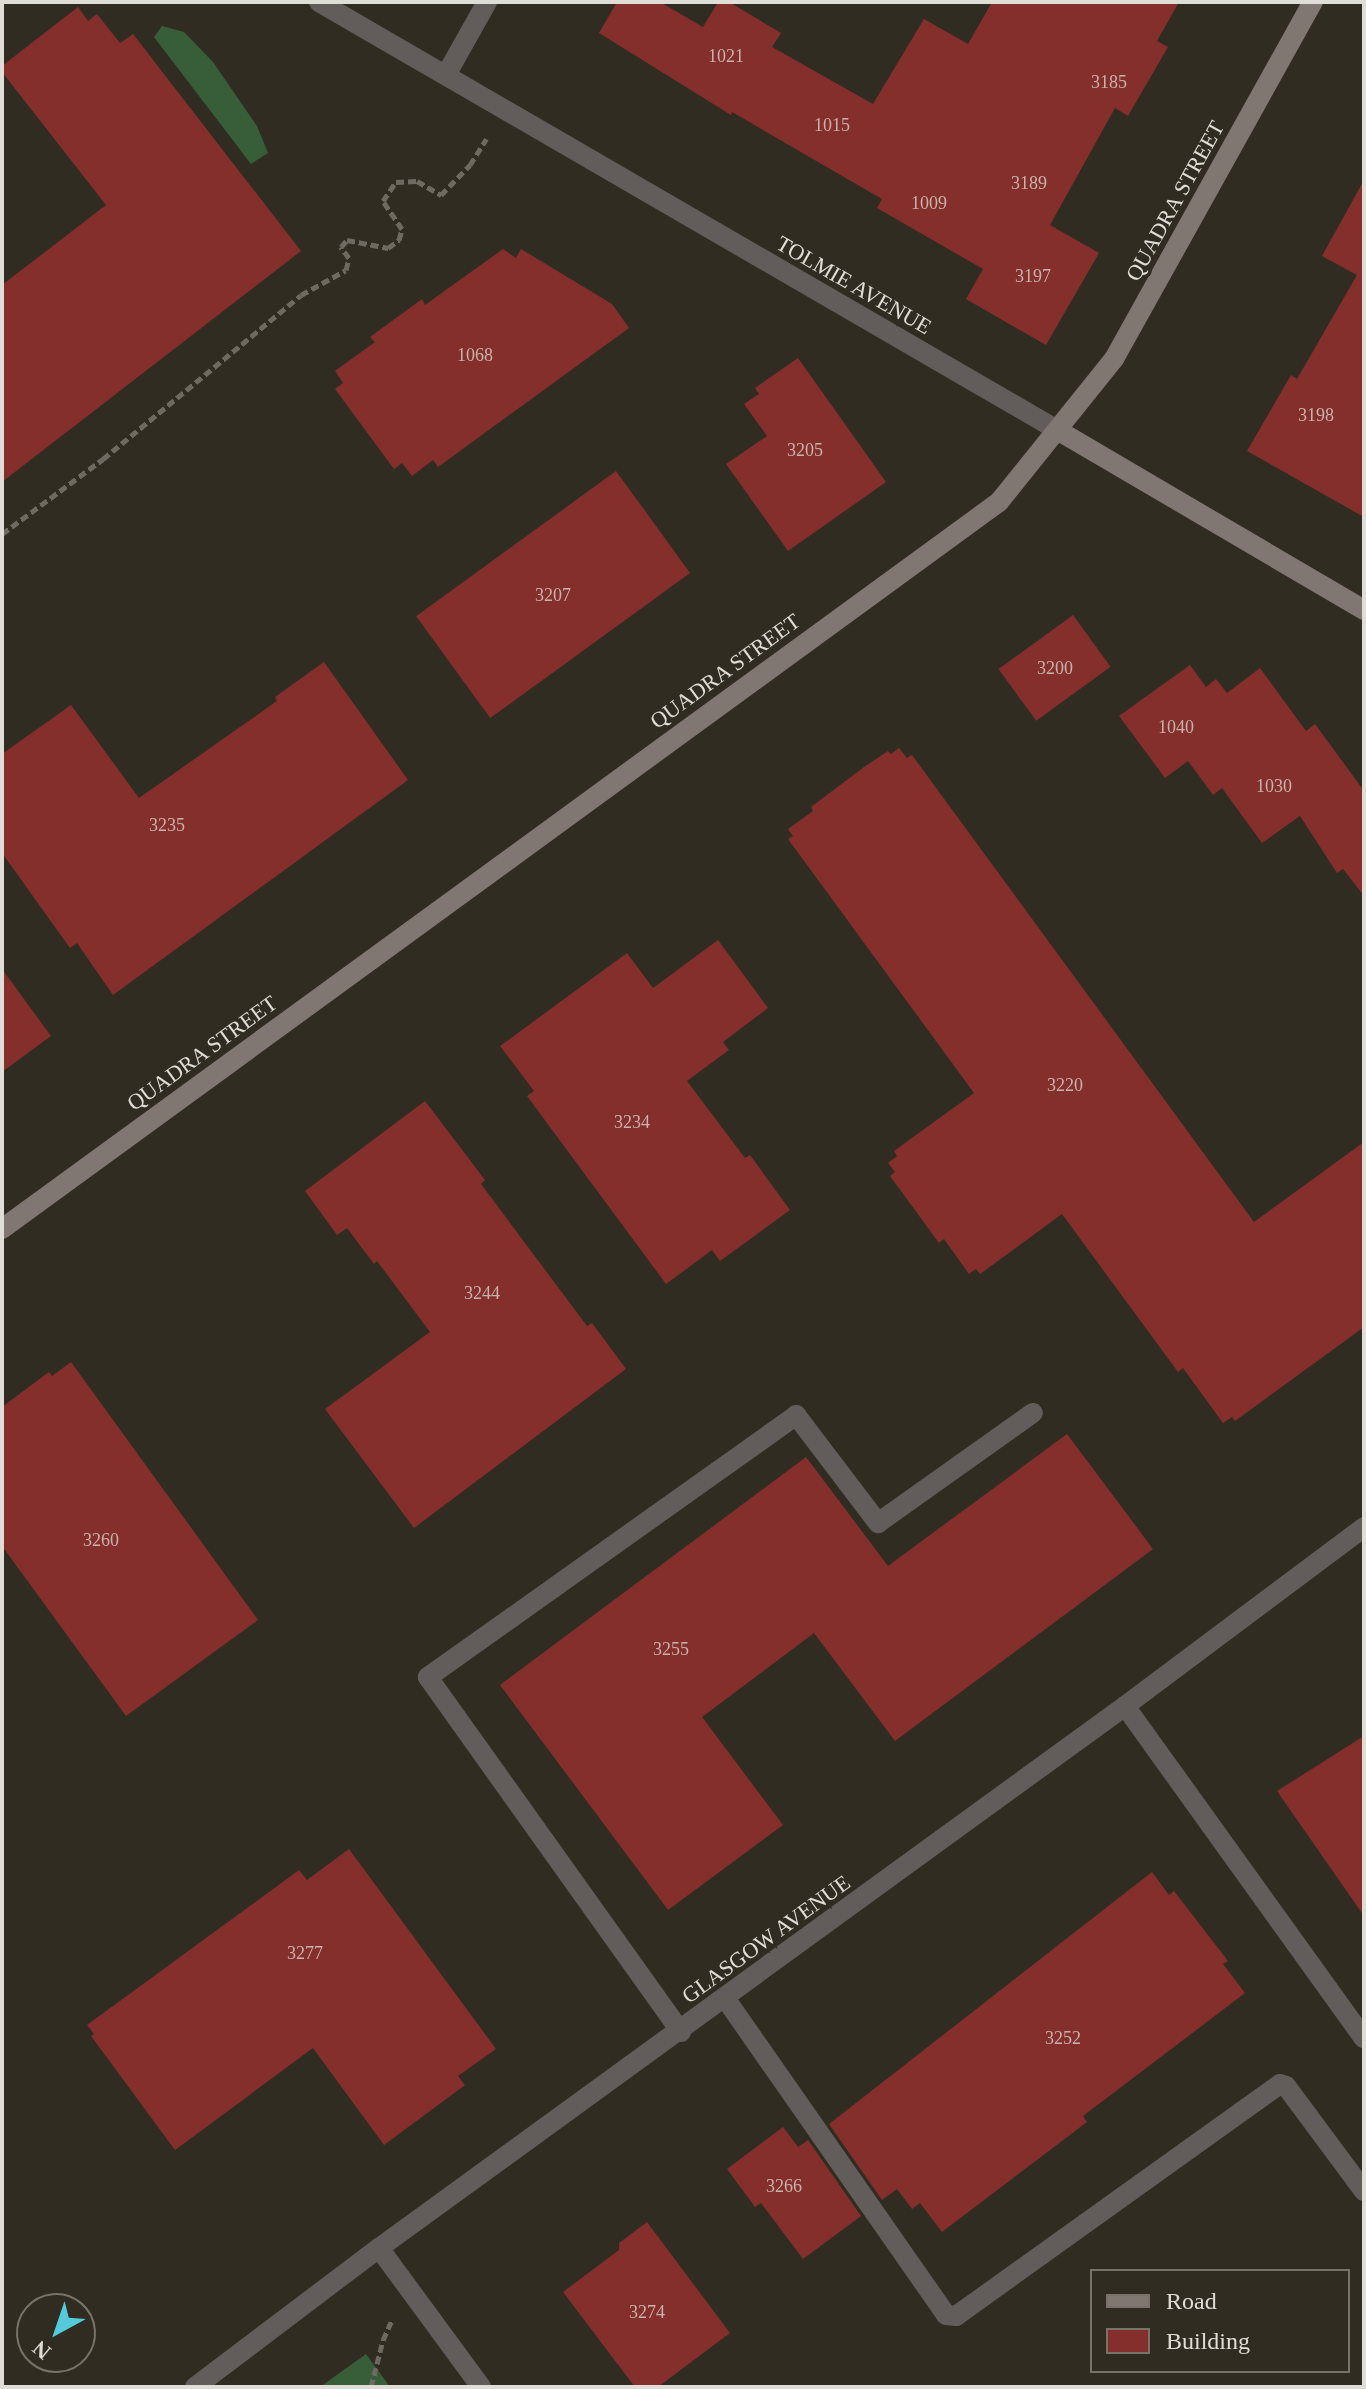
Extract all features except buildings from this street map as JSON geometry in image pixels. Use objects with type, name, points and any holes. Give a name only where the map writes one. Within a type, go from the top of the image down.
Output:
[{"type":"main road","name":"QUADRA STREET","points":[[2,1229],[999,502],[1114,359],[1313,2]]},
{"type":"main road","name":"TOLMIE AVENUE","points":[[1059,431],[1364,610]]},
{"type":"street","name":"TOLMIE AVENUE","points":[[319,2],[1059,431]]},
{"type":"street","points":[[446,75],[487,2]]},
{"type":"street","points":[[681,2032],[428,1677],[796,1415],[878,1523],[1033,1413]]},
{"type":"street","name":"GLASGOW AVENUE","points":[[195,2387],[379,2248],[681,2032],[1364,1527]]},
{"type":"street","points":[[1125,1706],[1364,2038]]},
{"type":"street","points":[[725,1998],[946,2315],[956,2316],[1280,2084],[1286,2086],[1364,2191]]},
{"type":"street","points":[[379,2248],[481,2387]]},
{"type":"path","points":[[2,534],[103,459],[301,295],[346,270],[349,258],[341,247],[347,240],[388,248],[399,240],[402,229],[383,201],[396,182],[417,181],[441,195],[470,165],[504,110]]},
{"type":"path","points":[[371,2387],[388,2324],[417,2301]]},
{"type":"green space","points":[[162,26],[184,32],[213,62],[257,126],[268,153],[251,164],[154,37]]},
{"type":"green space","points":[[366,2354],[390,2387],[320,2387]]}]
